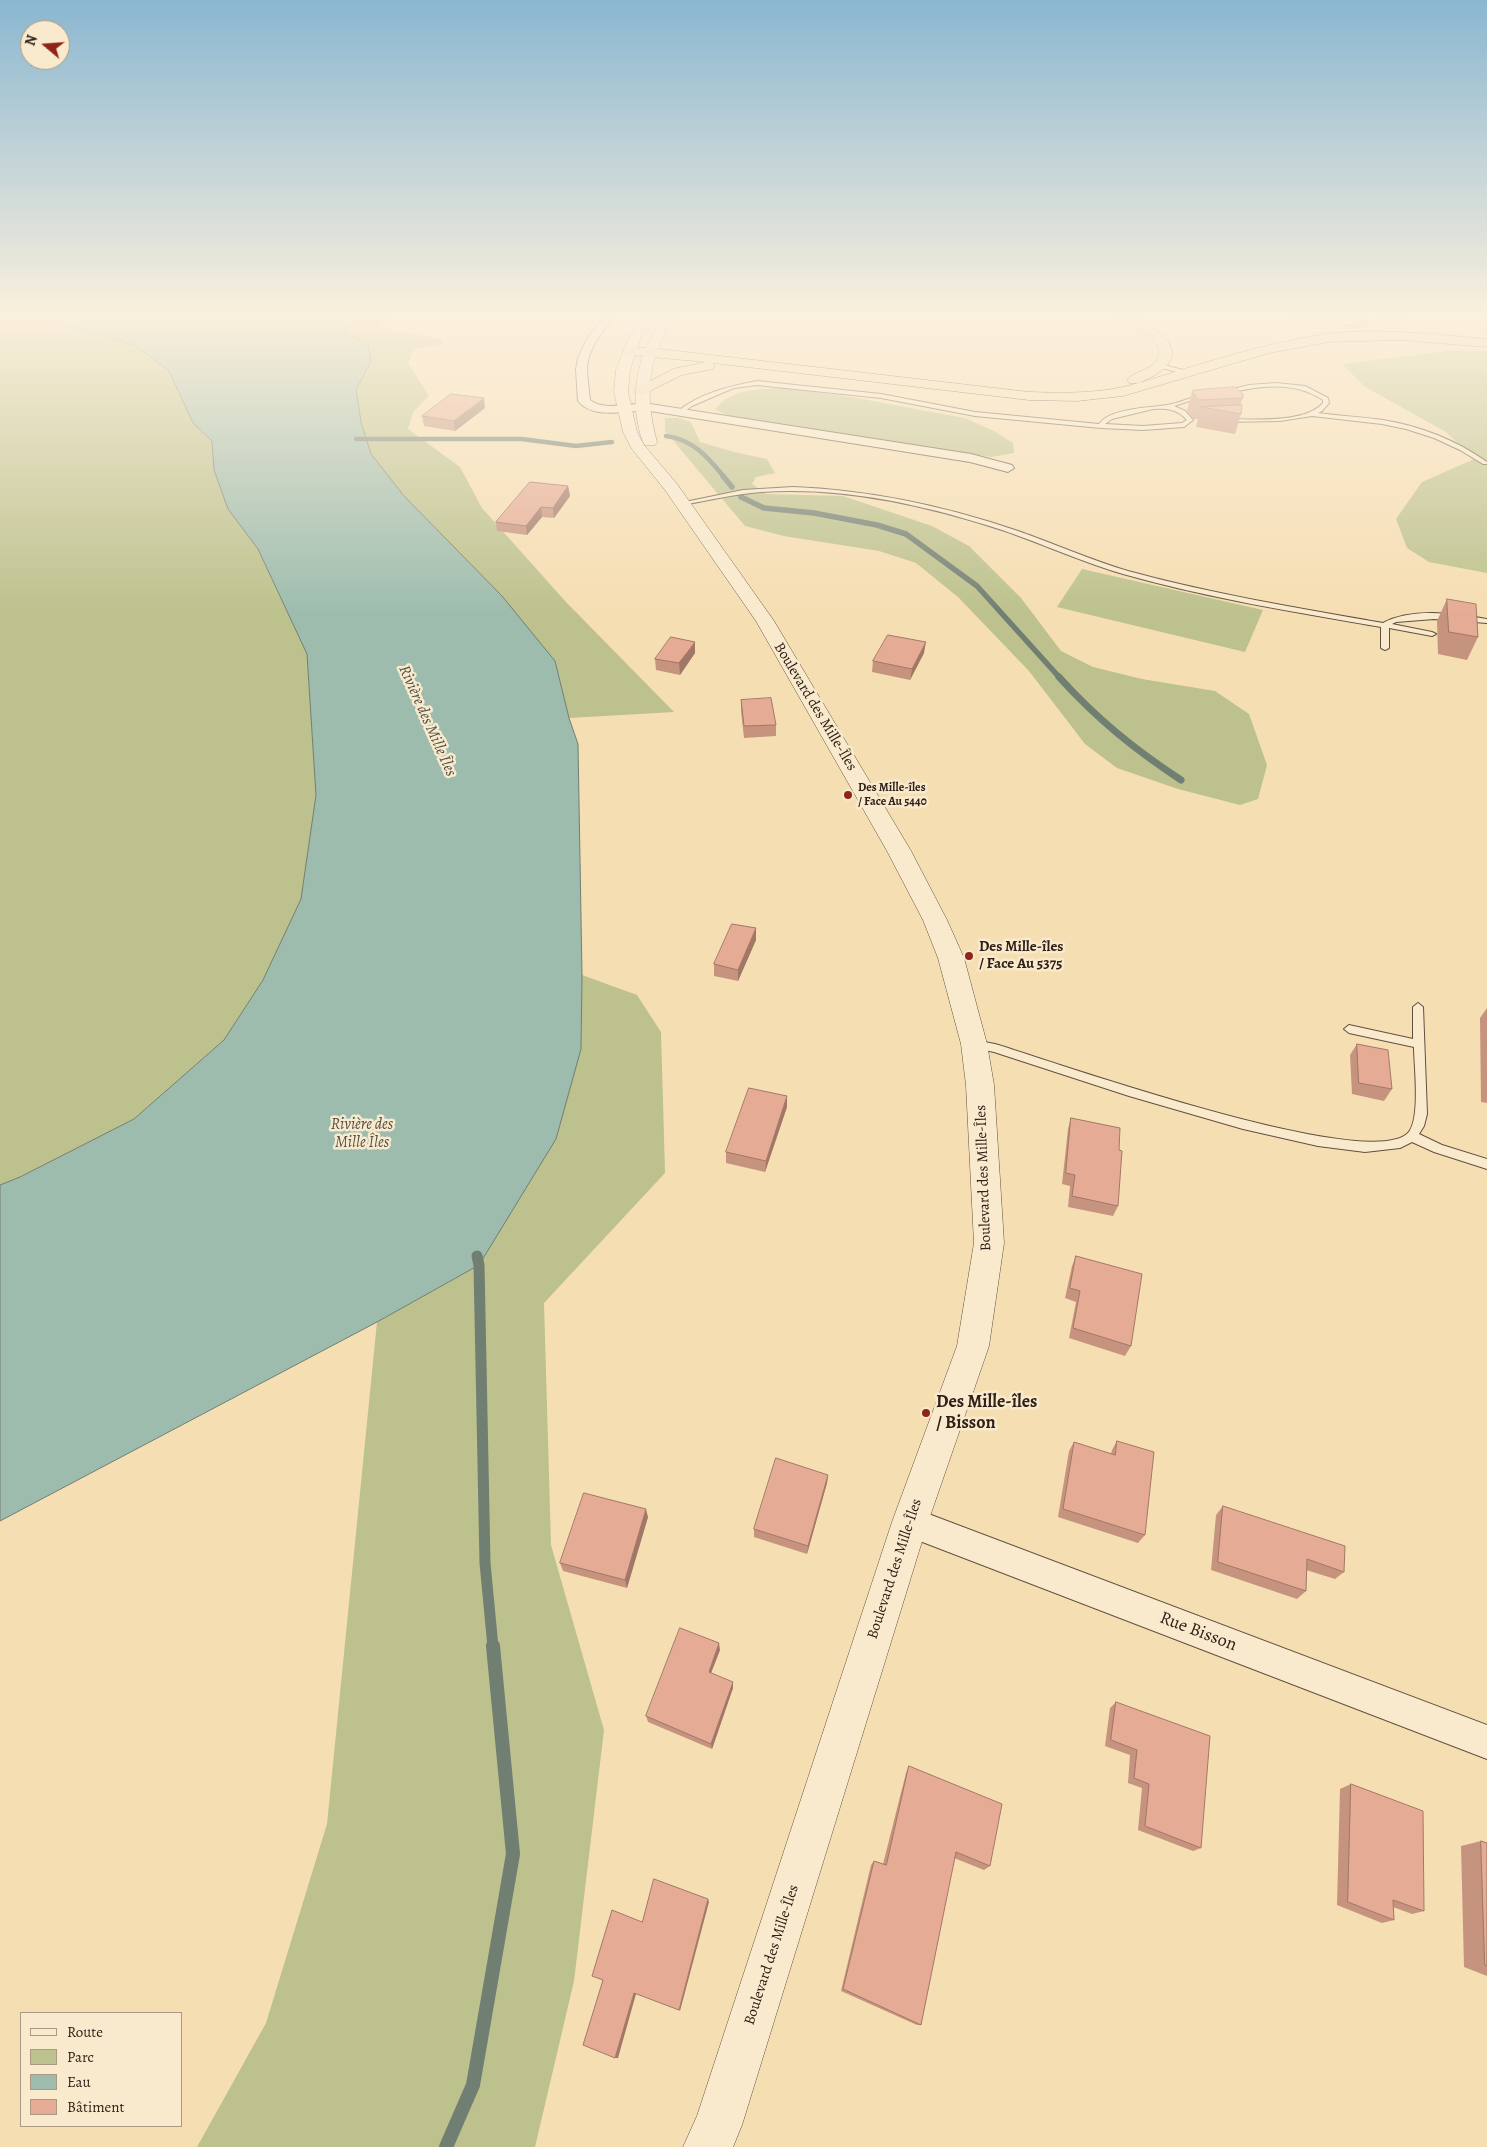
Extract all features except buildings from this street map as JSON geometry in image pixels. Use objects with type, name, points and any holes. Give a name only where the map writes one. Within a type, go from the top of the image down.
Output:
[{"type":"street","name":"Boulevard des Mille-Îles","points":[[625,416],[637,446],[677,495],[765,621],[900,851],[935,920],[946,946],[974,1044],[980,1085],[989,1243],[973,1346],[910,1522],[718,2125],[707,2147]]},
{"type":"street","name":"Boulevard des Mille-Îles","points":[[645,416],[651,443],[677,495]]},
{"type":"street","points":[[706,416],[971,458],[1008,468]]},
{"type":"street","name":"Rue Bisson","points":[[910,1522],[1487,1742]]},
{"type":"lane","points":[[997,416],[1143,428],[1200,423]]},
{"type":"lane","points":[[1102,426],[1106,420],[1117,416]]},
{"type":"lane","points":[[1188,416],[1190,420],[1188,423]]},
{"type":"lane","points":[[1215,422],[1304,416]]},
{"type":"lane","points":[[1332,416],[1408,427],[1457,447],[1485,463]]},
{"type":"lane","points":[[677,495],[772,490],[821,490],[878,498],[981,522],[1100,564],[1141,576],[1273,605],[1432,634]]},
{"type":"lane","points":[[1386,625],[1395,620],[1405,618],[1456,617],[1487,621]]},
{"type":"lane","points":[[1385,648],[1386,625]]},
{"type":"lane","points":[[974,1044],[995,1048],[1129,1092],[1291,1136],[1365,1147],[1400,1143],[1412,1136],[1418,1126],[1421,1114],[1418,1007]]},
{"type":"lane","points":[[1349,1029],[1419,1044]]},
{"type":"lane","points":[[1412,1136],[1438,1149],[1487,1164]]},
{"type":"green space","points":[[0,416],[190,416],[193,423],[212,441],[214,470],[228,509],[258,549],[307,654],[316,795],[301,899],[263,980],[224,1040],[134,1119],[20,1177],[0,1185]]},
{"type":"green space","points":[[360,416],[412,416],[408,429],[460,467],[482,508],[566,602],[674,712],[569,718],[555,661],[404,496],[371,454]]},
{"type":"green space","points":[[729,416],[955,416],[965,418],[994,431],[1013,443],[1014,453],[991,457]]},
{"type":"green space","points":[[1418,416],[1487,416],[1487,573],[1429,562],[1407,548],[1396,519],[1422,482],[1474,459],[1446,432]]},
{"type":"green space","points":[[665,418],[678,418],[691,422],[700,442],[767,459],[775,473],[756,477],[752,484],[766,494],[843,496],[932,526],[969,546],[1021,598],[1061,651],[1093,667],[1142,679],[1215,691],[1249,714],[1267,765],[1258,799],[1240,805],[1178,789],[1117,768],[1085,744],[1029,671],[958,597],[916,563],[879,551],[784,536],[745,526],[665,431]]},
{"type":"green space","points":[[1082,569],[1263,610],[1245,652],[1057,607]]},
{"type":"green space","points":[[582,975],[637,995],[661,1032],[665,1173],[544,1303],[551,1545],[604,1730],[574,1981],[535,2147],[197,2147],[266,2023],[327,1824],[377,1322],[479,1265],[581,1049]]},
{"type":"water","name":"Rivière des Mille Îles","points":[[190,416],[360,416],[371,454],[404,496],[502,596],[555,661],[569,718],[578,744],[582,975],[581,1049],[556,1139],[479,1265],[377,1322],[0,1521],[0,1185],[20,1177],[134,1119],[224,1040],[263,980],[301,899],[316,795],[307,654],[258,549],[228,509],[214,470],[212,441],[193,423]]},
{"type":"waterway","points":[[666,436],[692,445],[724,477]]},
{"type":"waterway","points":[[356,439],[522,439],[576,446],[612,442]]},
{"type":"waterway","points":[[723,476],[732,487]]},
{"type":"waterway","points":[[741,497],[764,508],[814,513],[877,525],[906,534],[977,586],[1060,678]]},
{"type":"waterway","points":[[1059,677],[1117,733],[1147,757],[1181,780]]},
{"type":"waterway","points":[[477,1256],[479,1265],[485,1563],[493,1647]]},
{"type":"waterway","points":[[446,2147],[473,2085],[513,1854],[493,1646]]},
{"type":"place","name":"Des Mille-îles / Face Au 5440","points":[[848,795]]},
{"type":"place","name":"Des Mille-îles / Face Au 5375","points":[[969,956]]},
{"type":"place","name":"Des Mille-îles / Bisson","points":[[926,1413]]}]
